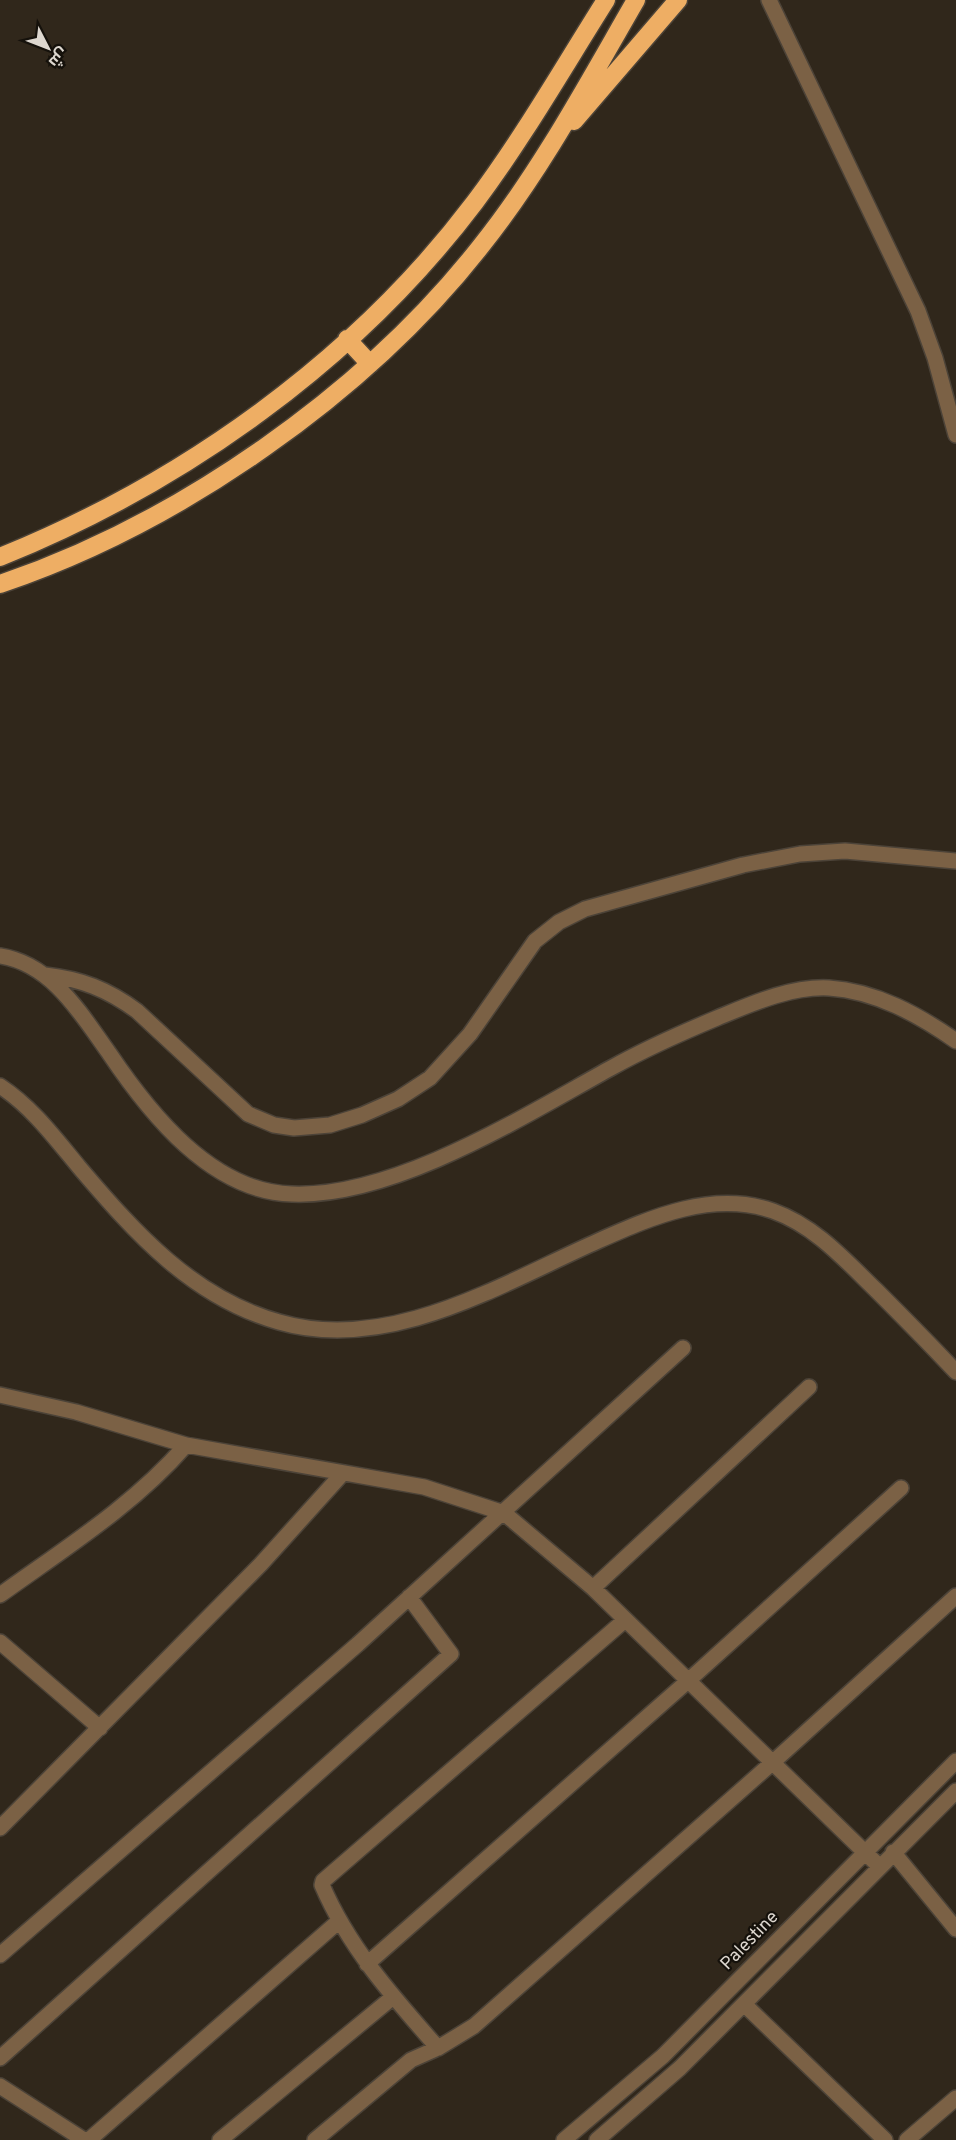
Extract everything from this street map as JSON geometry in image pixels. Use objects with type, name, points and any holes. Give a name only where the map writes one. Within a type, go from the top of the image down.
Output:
[{"type":"highway","points":[[0,557],[94,516],[144,490],[255,416],[305,377],[347,339],[412,277],[475,203],[535,115],[606,0]]},
{"type":"highway","points":[[0,584],[89,549],[208,484],[280,436],[370,364],[435,299],[482,246],[538,163],[636,0]]},
{"type":"highway","points":[[538,163],[678,0]]},
{"type":"highway","points":[[347,339],[370,364]]},
{"type":"street","points":[[769,0],[918,311],[935,358],[956,435]]},
{"type":"street","points":[[45,975],[83,981],[116,996],[137,1011],[248,1114],[274,1125],[294,1128],[313,1127],[362,1115],[398,1099],[425,1082],[470,1034],[535,940],[559,922],[585,909],[743,865],[816,852],[865,852],[956,861]]},
{"type":"street","points":[[0,956],[25,963],[45,975],[76,1006],[138,1093],[190,1148],[234,1178],[256,1188],[291,1194],[343,1188],[422,1165],[500,1130],[658,1044],[738,1009],[789,993],[827,988],[866,995],[913,1014],[956,1041]]},
{"type":"street","points":[[0,1086],[30,1110],[127,1223],[163,1258],[196,1284],[230,1304],[279,1322],[308,1328],[341,1330],[398,1324],[488,1290],[638,1223],[686,1207],[730,1204],[774,1211],[821,1238],[956,1372]]},
{"type":"street","points":[[0,1955],[504,1513],[682,1348]]},
{"type":"street","points":[[593,1588],[809,1386]]},
{"type":"street","points":[[0,1395],[76,1412],[186,1445],[424,1487],[504,1513],[593,1588],[879,1866]]},
{"type":"street","points":[[0,1595],[129,1500],[161,1473],[186,1445]]},
{"type":"street","points":[[0,1828],[261,1564],[343,1473]]},
{"type":"street","points":[[368,1964],[689,1680],[901,1488]]},
{"type":"street","points":[[315,2140],[411,2060],[438,2048],[474,2026],[772,1763],[956,1596]]},
{"type":"street","points":[[0,2058],[451,1654],[409,1597]]},
{"type":"street","points":[[438,2048],[393,1997],[339,1921],[322,1886],[326,1876],[625,1620]]},
{"type":"street","points":[[0,1642],[100,1728]]},
{"type":"street","name":"Palestine","points":[[564,2140],[663,2056],[956,1761]]},
{"type":"street","points":[[597,2140],[680,2068],[745,2005],[879,1866],[956,1791]]},
{"type":"street","points":[[893,1852],[956,1929]]},
{"type":"street","points":[[89,2140],[339,1921]]},
{"type":"street","points":[[220,2140],[393,1997]]},
{"type":"street","points":[[745,2005],[885,2140]]},
{"type":"street","points":[[0,2086],[84,2140]]},
{"type":"street","points":[[907,2140],[956,2098]]}]
